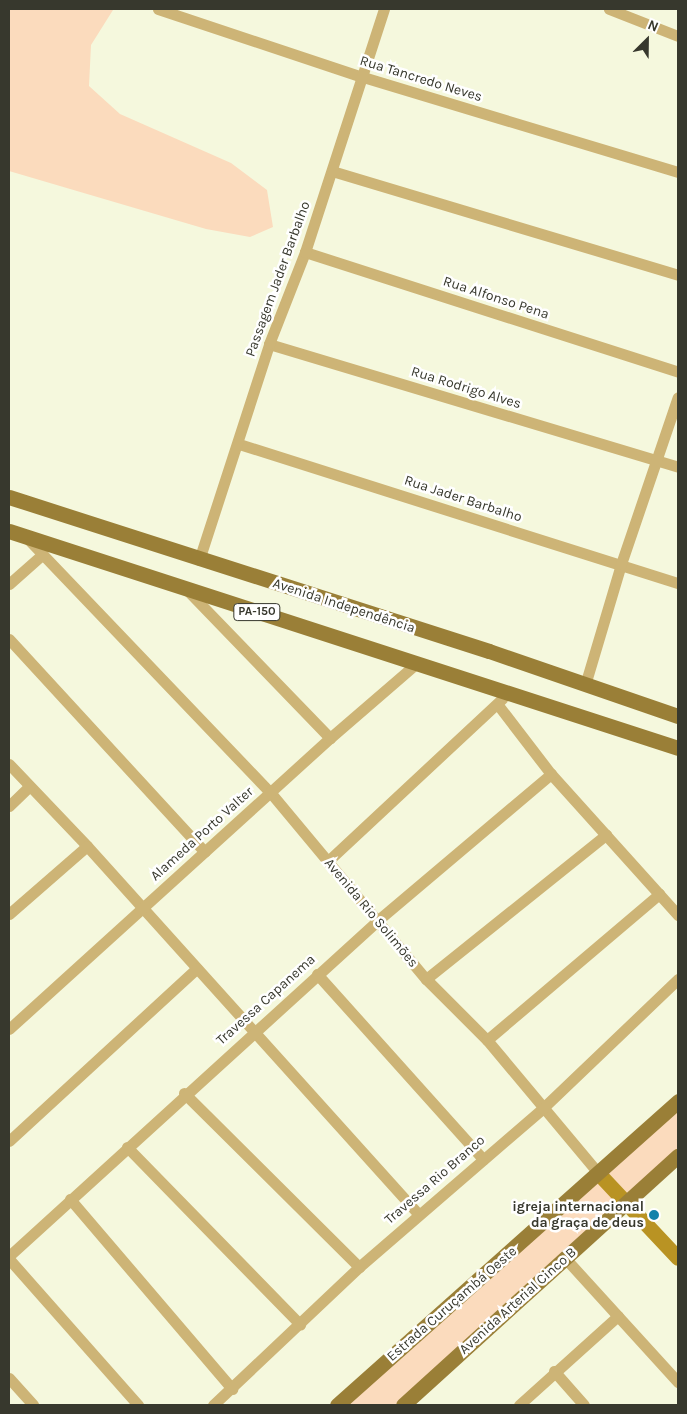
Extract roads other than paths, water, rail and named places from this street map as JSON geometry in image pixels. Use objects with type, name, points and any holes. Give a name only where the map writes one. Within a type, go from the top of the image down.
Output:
[{"type":"main road","name":"Avenida Independência","points":[[9,497],[199,560],[489,651],[678,716]]},
{"type":"main road","name":"PA-150","points":[[9,531],[417,663],[502,699],[678,748]]},
{"type":"main road","name":"Estrada Curuçambá Oeste","points":[[337,1405],[599,1174],[678,1101]]},
{"type":"main road","name":"Avenida Arterial Cinco B","points":[[403,1405],[678,1156]]},
{"type":"main road","name":"Avenida Rio Solimões","points":[[599,1174],[625,1204],[678,1258]]},
{"type":"street","name":"Rua Tancredo Neves","points":[[158,9],[363,77],[678,172]]},
{"type":"street","name":"Passagem Jader Barbalho","points":[[199,560],[239,444],[269,344],[305,252],[384,9]]},
{"type":"street","points":[[609,9],[678,36]]},
{"type":"street","points":[[332,171],[678,275]]},
{"type":"street","name":"Rua Alfonso Pena","points":[[305,252],[678,372]]},
{"type":"street","name":"Rua Rodrigo Alves","points":[[269,344],[678,467]]},
{"type":"street","points":[[584,685],[621,564],[678,397]]},
{"type":"street","name":"Rua Jader Barbalho","points":[[239,444],[678,583]]},
{"type":"street","points":[[9,584],[43,554],[26,536]]},
{"type":"street","name":"Avenida Rio Solimões","points":[[43,554],[270,792],[426,979],[487,1040],[599,1174]]},
{"type":"street","points":[[186,589],[330,738]]},
{"type":"street","points":[[9,639],[205,852]]},
{"type":"street","name":"Alameda Porto Valter","points":[[9,1029],[330,738],[417,663]]},
{"type":"street","points":[[328,861],[502,699],[551,774],[678,915]]},
{"type":"street","points":[[9,764],[87,846],[253,1033],[418,1214]]},
{"type":"street","name":"Travessa Capanema","points":[[9,1258],[184,1093],[317,974],[551,774]]},
{"type":"street","points":[[9,806],[29,787]]},
{"type":"street","points":[[426,979],[606,835]]},
{"type":"street","points":[[9,914],[87,846]]},
{"type":"street","points":[[487,1040],[659,894]]},
{"type":"street","points":[[11,1135],[197,968]]},
{"type":"street","points":[[317,974],[483,1159]]},
{"type":"street","name":"Travessa Rio Branco","points":[[213,1405],[232,1389],[358,1267],[543,1108],[678,979]]},
{"type":"street","points":[[184,1093],[358,1267]]},
{"type":"street","points":[[127,1147],[300,1324]]},
{"type":"street","points":[[70,1199],[232,1389]]},
{"type":"street","points":[[9,1258],[138,1405]]},
{"type":"street","points":[[565,1258],[678,1382]]},
{"type":"street","points":[[519,1405],[554,1371],[618,1316]]},
{"type":"street","points":[[554,1371],[584,1405]]},
{"type":"street","points":[[9,1378],[33,1405]]},
{"type":"place","name":"igreja internacional da graça de deus","points":[[654,1215]]}]
